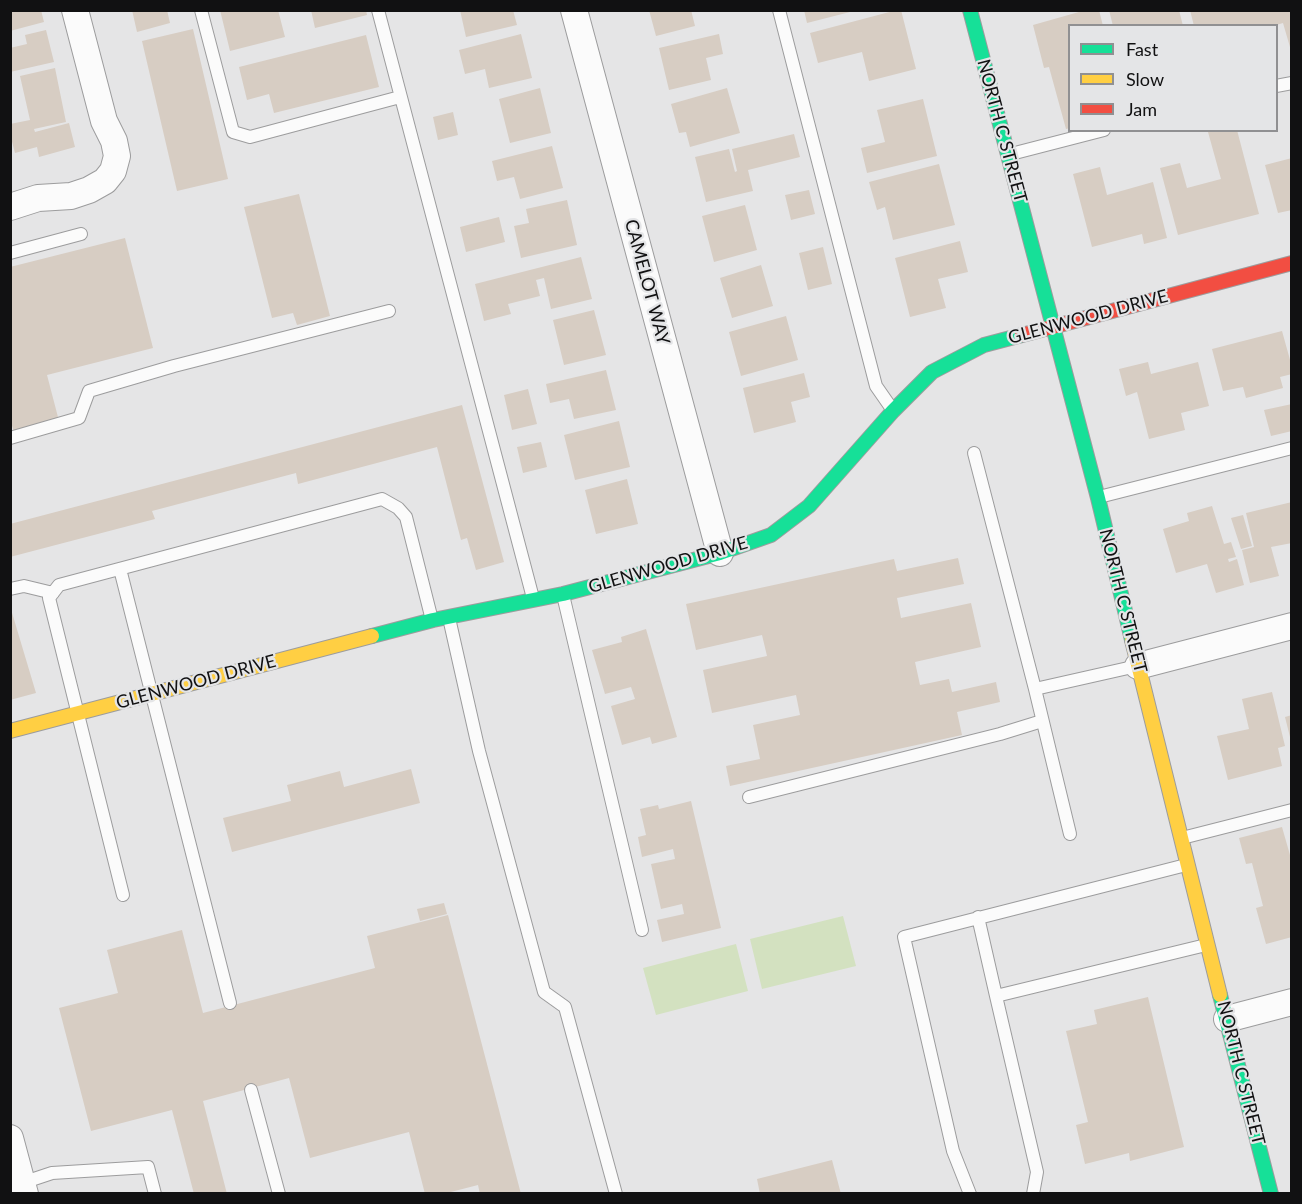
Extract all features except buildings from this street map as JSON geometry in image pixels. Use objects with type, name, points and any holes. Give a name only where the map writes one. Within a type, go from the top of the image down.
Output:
[{"type":"street","points":[[10,207],[38,198],[71,196],[89,190],[105,181],[113,171],[117,156],[114,141],[104,121],[75,10]]},
{"type":"street","name":"CAMELOT WAY","points":[[574,10],[720,553]]},
{"type":"street","name":"NORTH C STREET","points":[[970,10],[1098,498],[1187,865],[1271,1194]]},
{"type":"street","name":"GLENWOOD DRIVE","points":[[10,731],[433,620],[563,594],[720,553],[771,535],[809,506],[893,411],[932,372],[974,350],[1016,335],[1292,263]]},
{"type":"street","points":[[1138,666],[1292,626]]},
{"type":"street","points":[[1227,1019],[1292,1002]]},
{"type":"street","points":[[10,1138],[24,1188]]},
{"type":"lane","points":[[201,10],[233,132],[250,137],[400,96]]},
{"type":"lane","points":[[378,10],[533,599]]},
{"type":"lane","points":[[779,10],[876,386],[893,411]]},
{"type":"lane","points":[[1009,155],[1096,132]]},
{"type":"lane","points":[[10,253],[81,234]]},
{"type":"lane","points":[[10,438],[80,418],[89,391],[174,366],[389,311]]},
{"type":"lane","points":[[1098,498],[1292,448]]},
{"type":"lane","points":[[974,453],[1070,834]]},
{"type":"lane","points":[[123,895],[49,598],[59,585],[382,499],[398,508],[406,517],[433,620]]},
{"type":"lane","points":[[120,569],[230,1003]]},
{"type":"lane","points":[[10,589],[24,585],[53,593]]},
{"type":"lane","points":[[563,594],[642,930]]},
{"type":"lane","points":[[448,617],[479,751],[544,992],[565,1007],[616,1194]]},
{"type":"lane","points":[[1035,689],[1138,666]]},
{"type":"lane","points":[[749,797],[1000,734],[1042,721]]},
{"type":"lane","points":[[1181,838],[1292,810]]},
{"type":"lane","points":[[970,1194],[953,1151],[904,937],[1187,865]]},
{"type":"lane","points":[[978,917],[1037,1172],[1033,1194]]},
{"type":"lane","points":[[996,996],[1208,944]]},
{"type":"lane","points":[[251,1090],[279,1194]]},
{"type":"lane","points":[[24,1188],[52,1173],[147,1167],[155,1194]]},
{"type":"green space","points":[[843,916],[856,966],[762,989],[750,939]]},
{"type":"green space","points":[[736,944],[748,991],[656,1015],[643,968]]},
{"type":"traffic: fast","points":[[970,10],[1098,498],[1132,640]]},
{"type":"traffic: fast","points":[[372,636],[433,620],[563,594],[720,553],[771,535],[809,506],[893,411],[932,372],[984,345],[1022,335]]},
{"type":"traffic: fast","points":[[1220,995],[1271,1194]]},
{"type":"traffic: slow","points":[[10,731],[372,636]]},
{"type":"traffic: slow","points":[[1132,640],[1220,995]]},
{"type":"traffic: jam","points":[[1022,335],[1292,263]]}]
